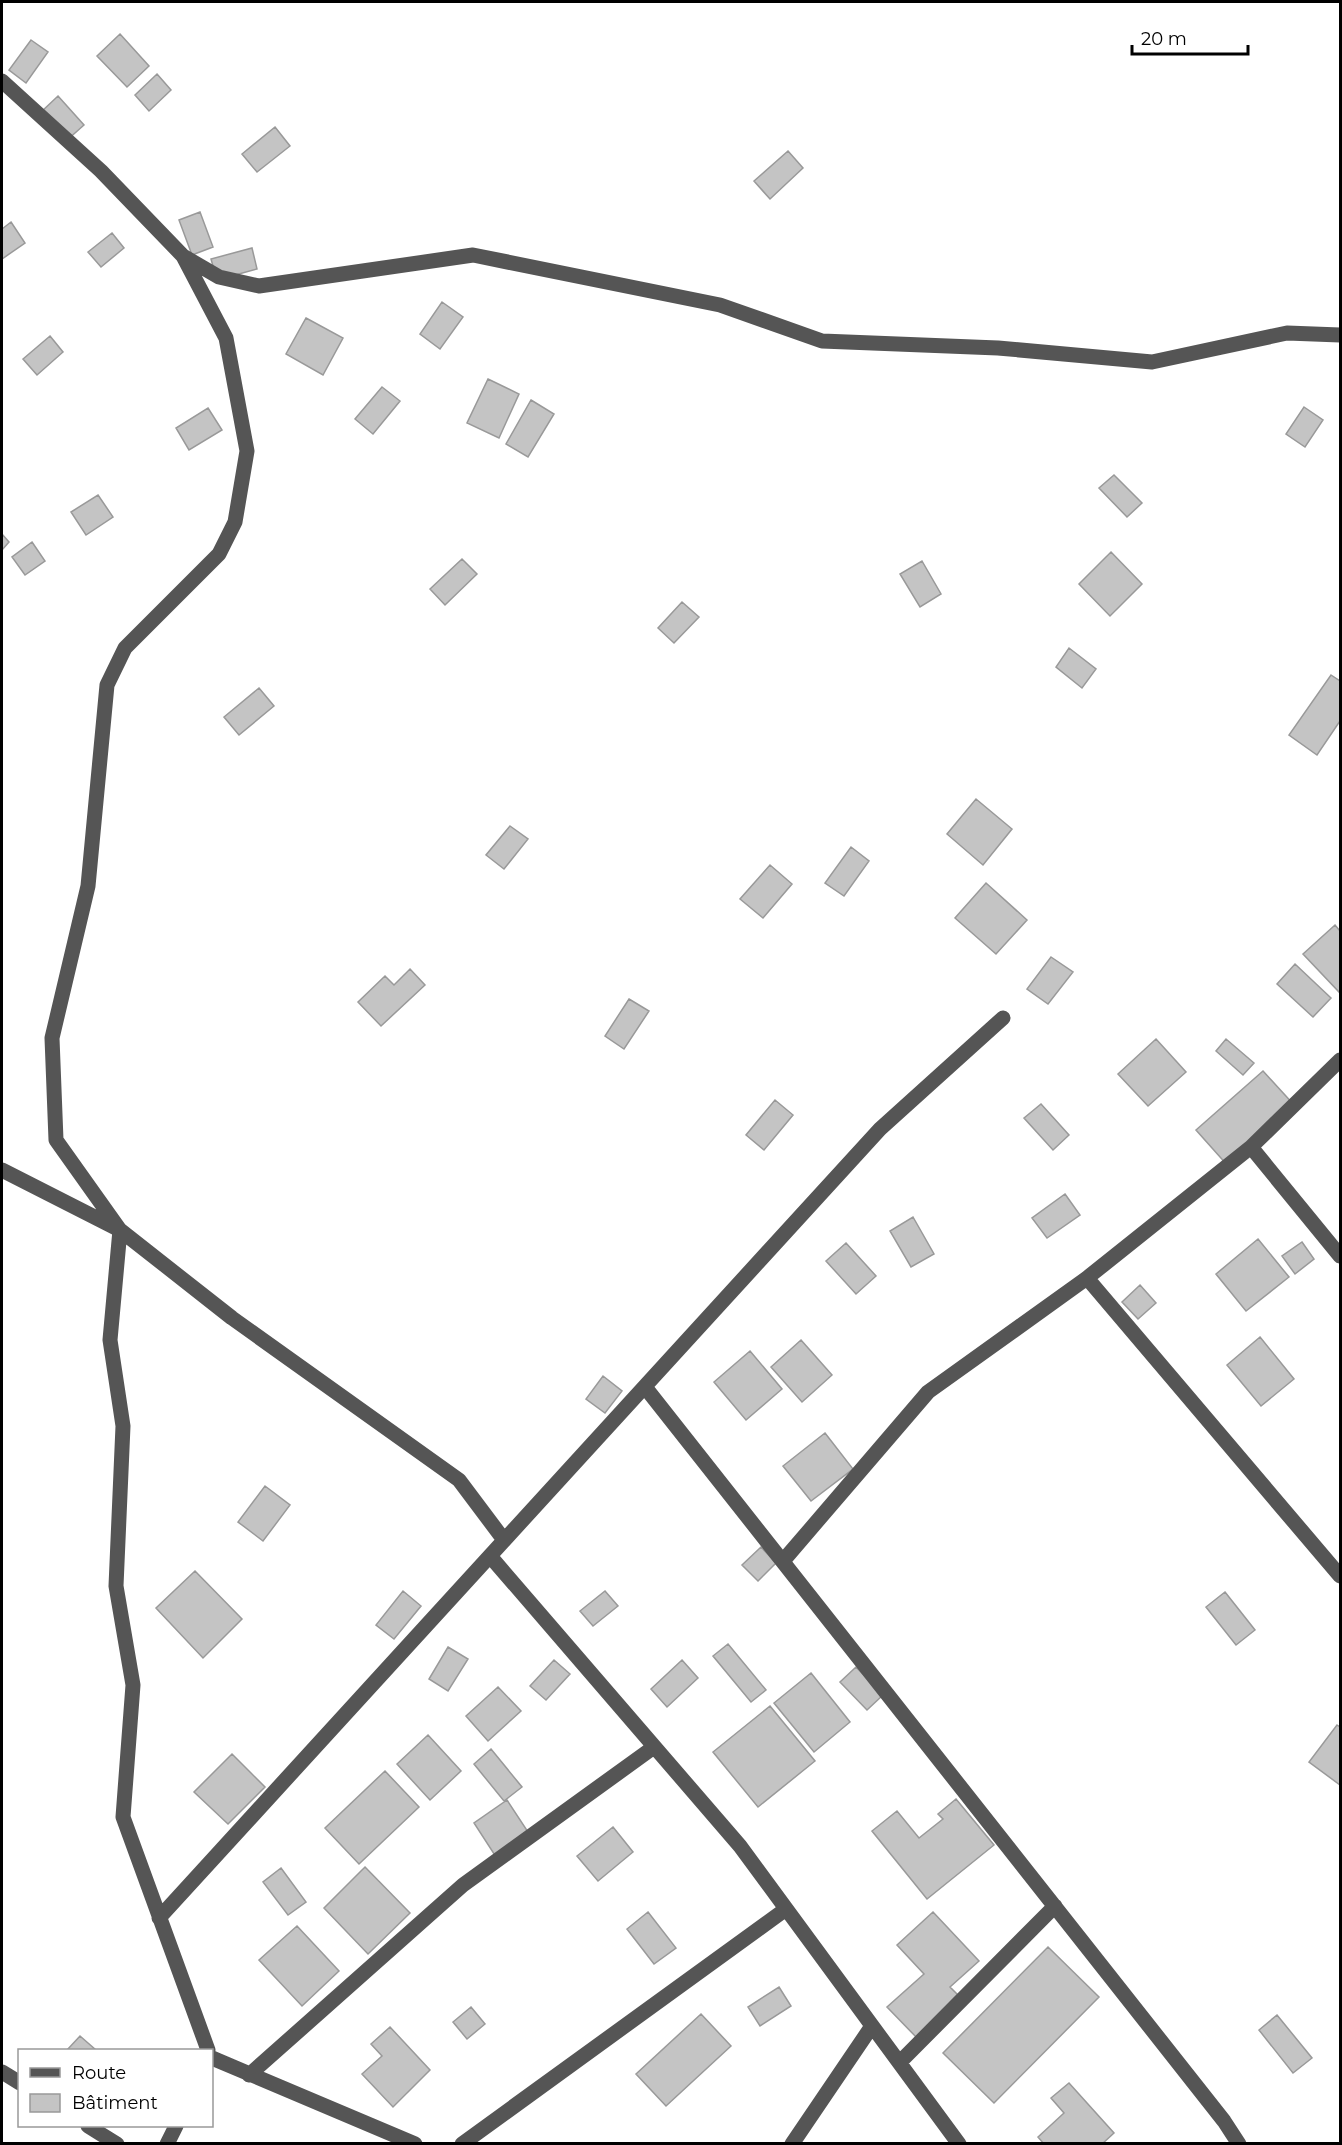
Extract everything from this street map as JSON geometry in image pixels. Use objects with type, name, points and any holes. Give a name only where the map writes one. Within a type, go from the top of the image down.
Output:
[{"type":"street","points":[[2,81],[101,171],[183,256],[219,277],[259,285],[473,255],[546,267],[720,305],[822,341],[998,348],[1152,362],[1287,333],[1341,335]]},
{"type":"street","points":[[183,256],[226,338],[247,451],[235,522],[219,554],[125,648],[106,685],[88,886],[52,1038],[56,1140],[120,1230],[110,1340],[123,1426],[116,1586],[133,1685],[123,1817],[208,2049]]},
{"type":"street","points":[[159,1918],[880,1129],[1003,1018]]},
{"type":"street","points":[[783,1561],[928,1392],[1087,1278],[1251,1147],[1341,1060]]},
{"type":"street","points":[[1251,1147],[1341,1256]]},
{"type":"street","points":[[2,1170],[120,1230],[232,1318],[459,1480],[504,1540]]},
{"type":"street","points":[[1087,1278],[1341,1576]]},
{"type":"street","points":[[645,1386],[1055,1906],[1239,2144]]},
{"type":"street","points":[[490,1556],[740,1846],[959,2144]]},
{"type":"street","points":[[249,2075],[463,1885],[654,1747]]},
{"type":"street","points":[[900,2062],[1055,1906]]},
{"type":"street","points":[[462,2144],[786,1909]]},
{"type":"street","points":[[792,2144],[872,2026]]},
{"type":"street","points":[[213,2058],[415,2144]]},
{"type":"street","points":[[2,2072],[18,2082]]},
{"type":"street","points":[[90,2127],[117,2144]]},
{"type":"street","points":[[167,2144],[176,2127]]},
{"type":"building","points":[[120,34],[149,66],[127,87],[97,56]]},
{"type":"building","points":[[31,40],[48,52],[26,83],[9,70]]},
{"type":"building","points":[[157,74],[171,90],[149,111],[135,95]]},
{"type":"building","points":[[58,96],[84,125],[66,141],[40,113]]},
{"type":"building","points":[[275,127],[290,146],[257,172],[242,154]]},
{"type":"building","points":[[788,151],[803,168],[770,199],[754,181]]},
{"type":"building","points":[[200,212],[213,247],[192,255],[179,220]]},
{"type":"building","points":[[11,222],[25,243],[2,259],[2,229]]},
{"type":"building","points":[[112,233],[124,248],[101,267],[88,252]]},
{"type":"building","points":[[252,248],[257,269],[217,280],[211,259]]},
{"type":"building","points":[[442,302],[463,317],[440,349],[420,334]]},
{"type":"building","points":[[306,318],[343,338],[323,375],[286,354]]},
{"type":"building","points":[[50,336],[63,352],[37,375],[23,359]]},
{"type":"building","points":[[488,379],[519,394],[499,438],[467,423]]},
{"type":"building","points":[[382,387],[400,401],[373,434],[355,419]]},
{"type":"building","points":[[531,400],[554,414],[528,457],[506,444]]},
{"type":"building","points":[[1304,407],[1323,420],[1305,447],[1286,434]]},
{"type":"building","points":[[208,408],[222,430],[189,450],[176,428]]},
{"type":"building","points":[[1114,475],[1142,503],[1127,517],[1099,488]]},
{"type":"building","points":[[98,495],[113,517],[86,535],[71,512]]},
{"type":"building","points":[[2,534],[9,542],[2,550]]},
{"type":"building","points":[[32,542],[45,561],[25,575],[12,557]]},
{"type":"building","points":[[1111,552],[1142,584],[1110,616],[1079,584]]},
{"type":"building","points":[[462,559],[477,574],[445,605],[430,589]]},
{"type":"building","points":[[922,561],[941,594],[920,607],[900,574]]},
{"type":"building","points":[[682,602],[699,617],[674,643],[658,628]]},
{"type":"building","points":[[1069,648],[1096,669],[1082,688],[1056,667]]},
{"type":"building","points":[[1331,675],[1340,681],[1340,721],[1317,755],[1289,735]]},
{"type":"building","points":[[259,688],[274,706],[239,735],[224,717]]},
{"type":"building","points":[[976,799],[1012,829],[983,865],[947,834]]},
{"type":"building","points":[[510,826],[528,839],[504,869],[486,855]]},
{"type":"building","points":[[851,847],[869,861],[844,896],[825,883]]},
{"type":"building","points":[[770,865],[792,884],[763,918],[740,899]]},
{"type":"building","points":[[986,883],[1027,920],[996,954],[955,918]]},
{"type":"building","points":[[1335,925],[1340,931],[1340,993],[1303,954]]},
{"type":"building","points":[[1051,957],[1073,972],[1048,1004],[1027,989]]},
{"type":"building","points":[[1295,964],[1331,998],[1313,1017],[1277,984]]},
{"type":"building","points":[[410,969],[425,985],[381,1026],[358,1002],[385,976],[394,985]]},
{"type":"building","points":[[629,999],[649,1011],[624,1049],[605,1036]]},
{"type":"building","points":[[1156,1039],[1186,1072],[1148,1106],[1118,1074]]},
{"type":"building","points":[[1226,1039],[1254,1063],[1243,1075],[1216,1051]]},
{"type":"building","points":[[1263,1071],[1295,1106],[1228,1166],[1196,1130]]},
{"type":"building","points":[[775,1100],[793,1115],[764,1150],[746,1135]]},
{"type":"building","points":[[1041,1104],[1069,1135],[1053,1150],[1024,1118]]},
{"type":"building","points":[[1065,1194],[1080,1215],[1047,1238],[1032,1218]]},
{"type":"building","points":[[913,1217],[934,1254],[911,1267],[890,1231]]},
{"type":"building","points":[[1258,1239],[1289,1277],[1246,1311],[1216,1274]]},
{"type":"building","points":[[1302,1242],[1314,1259],[1295,1274],[1282,1256]]},
{"type":"building","points":[[846,1243],[876,1276],[856,1294],[826,1261]]},
{"type":"building","points":[[1140,1285],[1156,1303],[1138,1319],[1122,1302]]},
{"type":"building","points":[[1260,1337],[1294,1379],[1261,1406],[1227,1365]]},
{"type":"building","points":[[801,1340],[832,1375],[802,1402],[771,1367]]},
{"type":"building","points":[[750,1351],[782,1389],[746,1420],[714,1382]]},
{"type":"building","points":[[603,1376],[622,1391],[605,1413],[586,1399]]},
{"type":"building","points":[[825,1433],[853,1469],[811,1501],[783,1466]]},
{"type":"building","points":[[265,1486],[290,1505],[263,1541],[238,1522]]},
{"type":"building","points":[[761,1547],[776,1563],[758,1581],[742,1565]]},
{"type":"building","points":[[195,1571],[242,1619],[203,1658],[156,1608]]},
{"type":"building","points":[[403,1591],[421,1606],[394,1639],[376,1625]]},
{"type":"building","points":[[605,1591],[618,1606],[593,1626],[580,1611]]},
{"type":"building","points":[[1225,1592],[1255,1630],[1236,1645],[1206,1607]]},
{"type":"building","points":[[728,1644],[766,1690],[751,1702],[713,1656]]},
{"type":"building","points":[[448,1647],[468,1659],[448,1691],[429,1679]]},
{"type":"building","points":[[554,1660],[570,1674],[546,1700],[530,1686]]},
{"type":"building","points":[[682,1660],[698,1678],[667,1707],[651,1689]]},
{"type":"building","points":[[856,1667],[883,1695],[867,1710],[840,1682]]},
{"type":"building","points":[[811,1673],[850,1722],[814,1752],[774,1703]]},
{"type":"building","points":[[498,1687],[521,1711],[488,1741],[466,1716]]},
{"type":"building","points":[[770,1706],[815,1761],[758,1807],[713,1752]]},
{"type":"building","points":[[1337,1725],[1340,1727],[1340,1785],[1309,1762]]},
{"type":"building","points":[[428,1735],[461,1771],[430,1800],[397,1764]]},
{"type":"building","points":[[491,1749],[522,1787],[504,1801],[474,1764]]},
{"type":"building","points":[[232,1754],[265,1787],[228,1824],[194,1792]]},
{"type":"building","points":[[385,1771],[419,1807],[359,1864],[325,1828]]},
{"type":"building","points":[[956,1799],[994,1845],[927,1899],[872,1831],[897,1811],[919,1838],[943,1819],[938,1814]]},
{"type":"building","points":[[507,1800],[532,1838],[498,1860],[474,1823]]},
{"type":"building","points":[[613,1827],[633,1852],[598,1881],[577,1856]]},
{"type":"building","points":[[365,1867],[410,1913],[368,1954],[324,1908]]},
{"type":"building","points":[[281,1868],[306,1902],[288,1915],[263,1882]]},
{"type":"building","points":[[648,1912],[676,1948],[654,1964],[627,1929]]},
{"type":"building","points":[[933,1912],[979,1961],[950,1987],[960,1997],[917,2038],[887,2007],[924,1974],[897,1945]]},
{"type":"building","points":[[297,1926],[339,1971],[302,2006],[259,1960]]},
{"type":"building","points":[[1048,1947],[1099,1997],[994,2103],[943,2053]]},
{"type":"building","points":[[779,1987],[791,2006],[760,2026],[748,2007]]},
{"type":"building","points":[[471,2007],[485,2024],[467,2039],[453,2022]]},
{"type":"building","points":[[701,2014],[731,2046],[666,2106],[636,2074]]},
{"type":"building","points":[[1277,2015],[1312,2058],[1293,2073],[1259,2030]]},
{"type":"building","points":[[390,2027],[430,2070],[393,2107],[362,2074],[382,2056],[371,2044]]},
{"type":"building","points":[[80,2036],[95,2049],[68,2049]]},
{"type":"building","points":[[1069,2083],[1114,2133],[1102,2144],[1044,2144],[1038,2137],[1064,2113],[1051,2098]]}]
